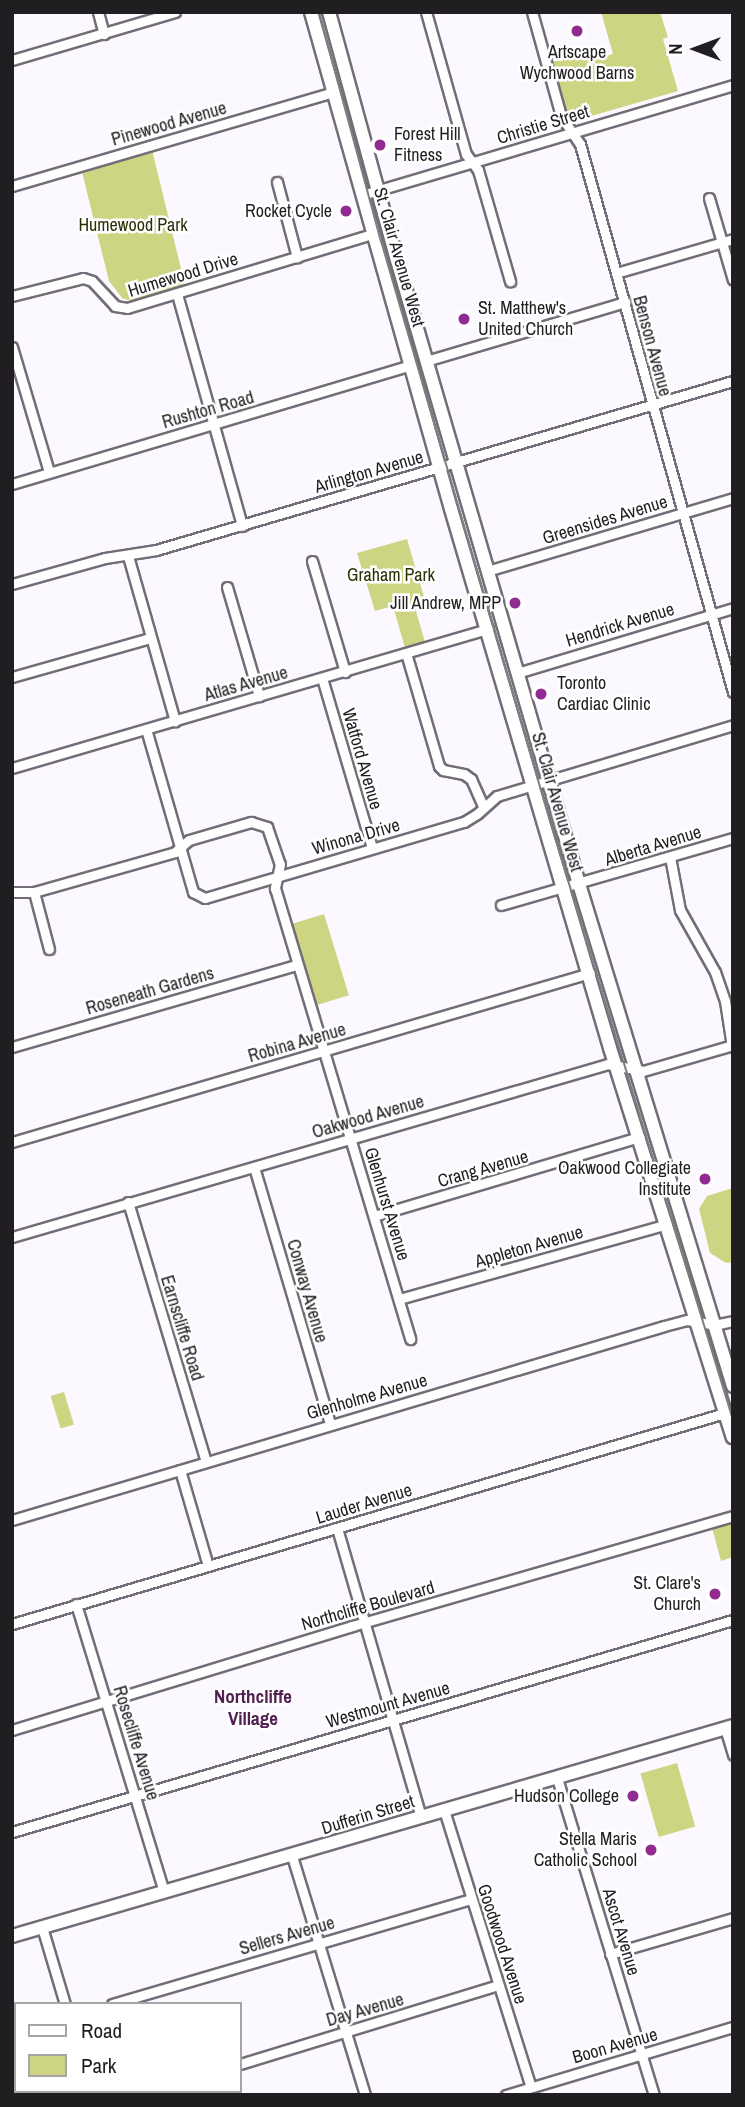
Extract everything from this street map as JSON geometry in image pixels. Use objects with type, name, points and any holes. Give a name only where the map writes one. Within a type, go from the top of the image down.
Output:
[{"type":"main road","name":"St. Clair Avenue West","points":[[312,12],[372,234],[563,887],[733,1437]]},
{"type":"main road","name":"St. Clair Avenue West","points":[[329,12],[487,572],[635,1071],[733,1386]]},
{"type":"main road","name":"Dufferin Street","points":[[12,1936],[729,1727]]},
{"type":"street","points":[[98,12],[104,34]]},
{"type":"street","points":[[12,60],[174,12]]},
{"type":"street","points":[[426,12],[466,154],[478,170],[510,281]]},
{"type":"street","name":"Benson Avenue","points":[[532,12],[561,116],[580,144],[681,514],[733,692]]},
{"type":"street","name":"Christie Street","points":[[362,195],[733,85]]},
{"type":"street","name":"Pinewood Avenue","points":[[12,186],[334,92]]},
{"type":"street","points":[[277,182],[297,257]]},
{"type":"street","points":[[709,198],[733,280]]},
{"type":"street","name":"Humewood Drive","points":[[12,296],[79,278],[92,281],[120,309],[372,234]]},
{"type":"street","points":[[617,273],[733,239]]},
{"type":"street","points":[[177,294],[242,526]]},
{"type":"street","points":[[426,361],[625,302]]},
{"type":"street","points":[[12,347],[49,472]]},
{"type":"street","name":"Rushton Road","points":[[12,484],[412,365]]},
{"type":"street","name":"Arlington Avenue","points":[[12,584],[105,558],[128,556],[242,526],[733,381]]},
{"type":"street","name":"Greensides Avenue","points":[[487,572],[733,498]]},
{"type":"street","points":[[128,556],[175,721]]},
{"type":"street","points":[[312,561],[345,672]]},
{"type":"street","points":[[227,587],[259,696]]},
{"type":"street","name":"Hendrick Avenue","points":[[517,673],[733,608]]},
{"type":"street","name":"Atlas Avenue","points":[[12,768],[488,629]]},
{"type":"street","points":[[12,677],[150,638]]},
{"type":"street","points":[[406,653],[440,768],[468,776],[475,785],[483,806]]},
{"type":"street","name":"Watford Avenue","points":[[322,678],[372,848]]},
{"type":"street","name":"Winona Drive","points":[[146,729],[193,892],[202,897],[464,822],[477,814],[493,797],[733,725]]},
{"type":"street","name":"Glenhurst Avenue","points":[[180,847],[189,840],[251,822],[261,823],[270,831],[280,864],[275,888],[410,1339]]},
{"type":"street","name":"Alberta Avenue","points":[[500,905],[733,838]]},
{"type":"street","points":[[12,892],[34,892],[175,852],[180,847]]},
{"type":"street","points":[[635,1071],[733,1046],[725,1001],[715,972],[680,910],[670,857]]},
{"type":"street","points":[[34,892],[50,949]]},
{"type":"street","name":"Roseneath Gardens","points":[[12,1047],[297,965]]},
{"type":"street","name":"Robina Avenue","points":[[12,1142],[590,974]]},
{"type":"street","name":"Oakwood Avenue","points":[[12,1237],[597,1067],[616,1065],[635,1071]]},
{"type":"street","name":"Crang Avenue","points":[[374,1216],[639,1138]]},
{"type":"street","name":"Conway Avenue","points":[[254,1167],[330,1424]]},
{"type":"street","name":"Earnscliffe Road","points":[[128,1202],[206,1462]]},
{"type":"street","name":"Appleton Avenue","points":[[399,1299],[667,1224]]},
{"type":"street","name":"Glenholme Avenue","points":[[12,1520],[687,1320],[715,1325],[733,1321]]},
{"type":"street","name":"Lauder Avenue","points":[[12,1624],[725,1413]]},
{"type":"street","points":[[180,1470],[208,1566]]},
{"type":"street","name":"Northcliffe Boulevard","points":[[12,1730],[365,1623],[733,1516]]},
{"type":"street","points":[[337,1528],[421,1817]]},
{"type":"street","name":"Rosecliffe Avenue","points":[[76,1604],[108,1700],[164,1891]]},
{"type":"street","name":"Westmount Avenue","points":[[12,1832],[733,1620]]},
{"type":"street","points":[[729,1727],[733,1755]]},
{"type":"street","name":"Ascot Avenue","points":[[557,1778],[654,2095]]},
{"type":"street","name":"Goodwood Avenue","points":[[444,1810],[531,2087]]},
{"type":"street","points":[[292,1856],[365,2095]]},
{"type":"street","name":"Sellers Avenue","points":[[119,2002],[471,1899]]},
{"type":"street","points":[[610,1954],[733,1918]]},
{"type":"street","points":[[42,1927],[64,2002]]},
{"type":"street","name":"Day Avenue","points":[[242,2063],[498,1985]]},
{"type":"street","name":"Boon Avenue","points":[[506,2095],[733,2027]]},
{"type":"green space","points":[[601,12],[660,12],[668,37],[663,39],[678,91],[574,121],[567,113],[552,62],[597,49],[599,58],[613,54]]},
{"type":"green space","name":"Humewood Park","points":[[152,150],[185,285],[131,301],[122,298],[109,281],[82,172]]},
{"type":"green space","name":"Graham Park","points":[[407,539],[424,597],[413,601],[425,642],[405,648],[393,606],[375,611],[357,553]]},
{"type":"green space","points":[[324,914],[349,995],[316,1005],[291,924]]},
{"type":"green space","points":[[733,1188],[733,1262],[726,1263],[710,1253],[699,1209],[707,1196]]},
{"type":"green space","points":[[64,1392],[74,1425],[61,1429],[51,1396]]},
{"type":"green space","points":[[733,1522],[733,1557],[721,1561],[712,1528]]},
{"type":"green space","points":[[677,1763],[695,1826],[659,1837],[640,1773]]},
{"type":"tram line","points":[[319,12],[381,241],[552,828],[733,1420]]},
{"type":"place","name":"Artscape Wychwood Barns","points":[[577,31]]},
{"type":"place","name":"Forest Hill Fitness","points":[[380,145]]},
{"type":"place","name":"Rocket Cycle","points":[[346,211]]},
{"type":"place","name":"St. Matthew's United Church","points":[[464,319]]},
{"type":"place","name":"Jill Andrew, MPP","points":[[515,603]]},
{"type":"place","name":"Toronto Cardiac Clinic","points":[[541,694]]},
{"type":"place","name":"Oakwood Collegiate Institute","points":[[705,1179]]},
{"type":"place","name":"St. Clare's Church","points":[[715,1594]]},
{"type":"place","name":"Hudson College","points":[[633,1796]]},
{"type":"place","name":"Stella Maris Catholic School","points":[[651,1850]]},
{"type":"district","name":"Northcliffe Village","points":[[253,1708]]}]
